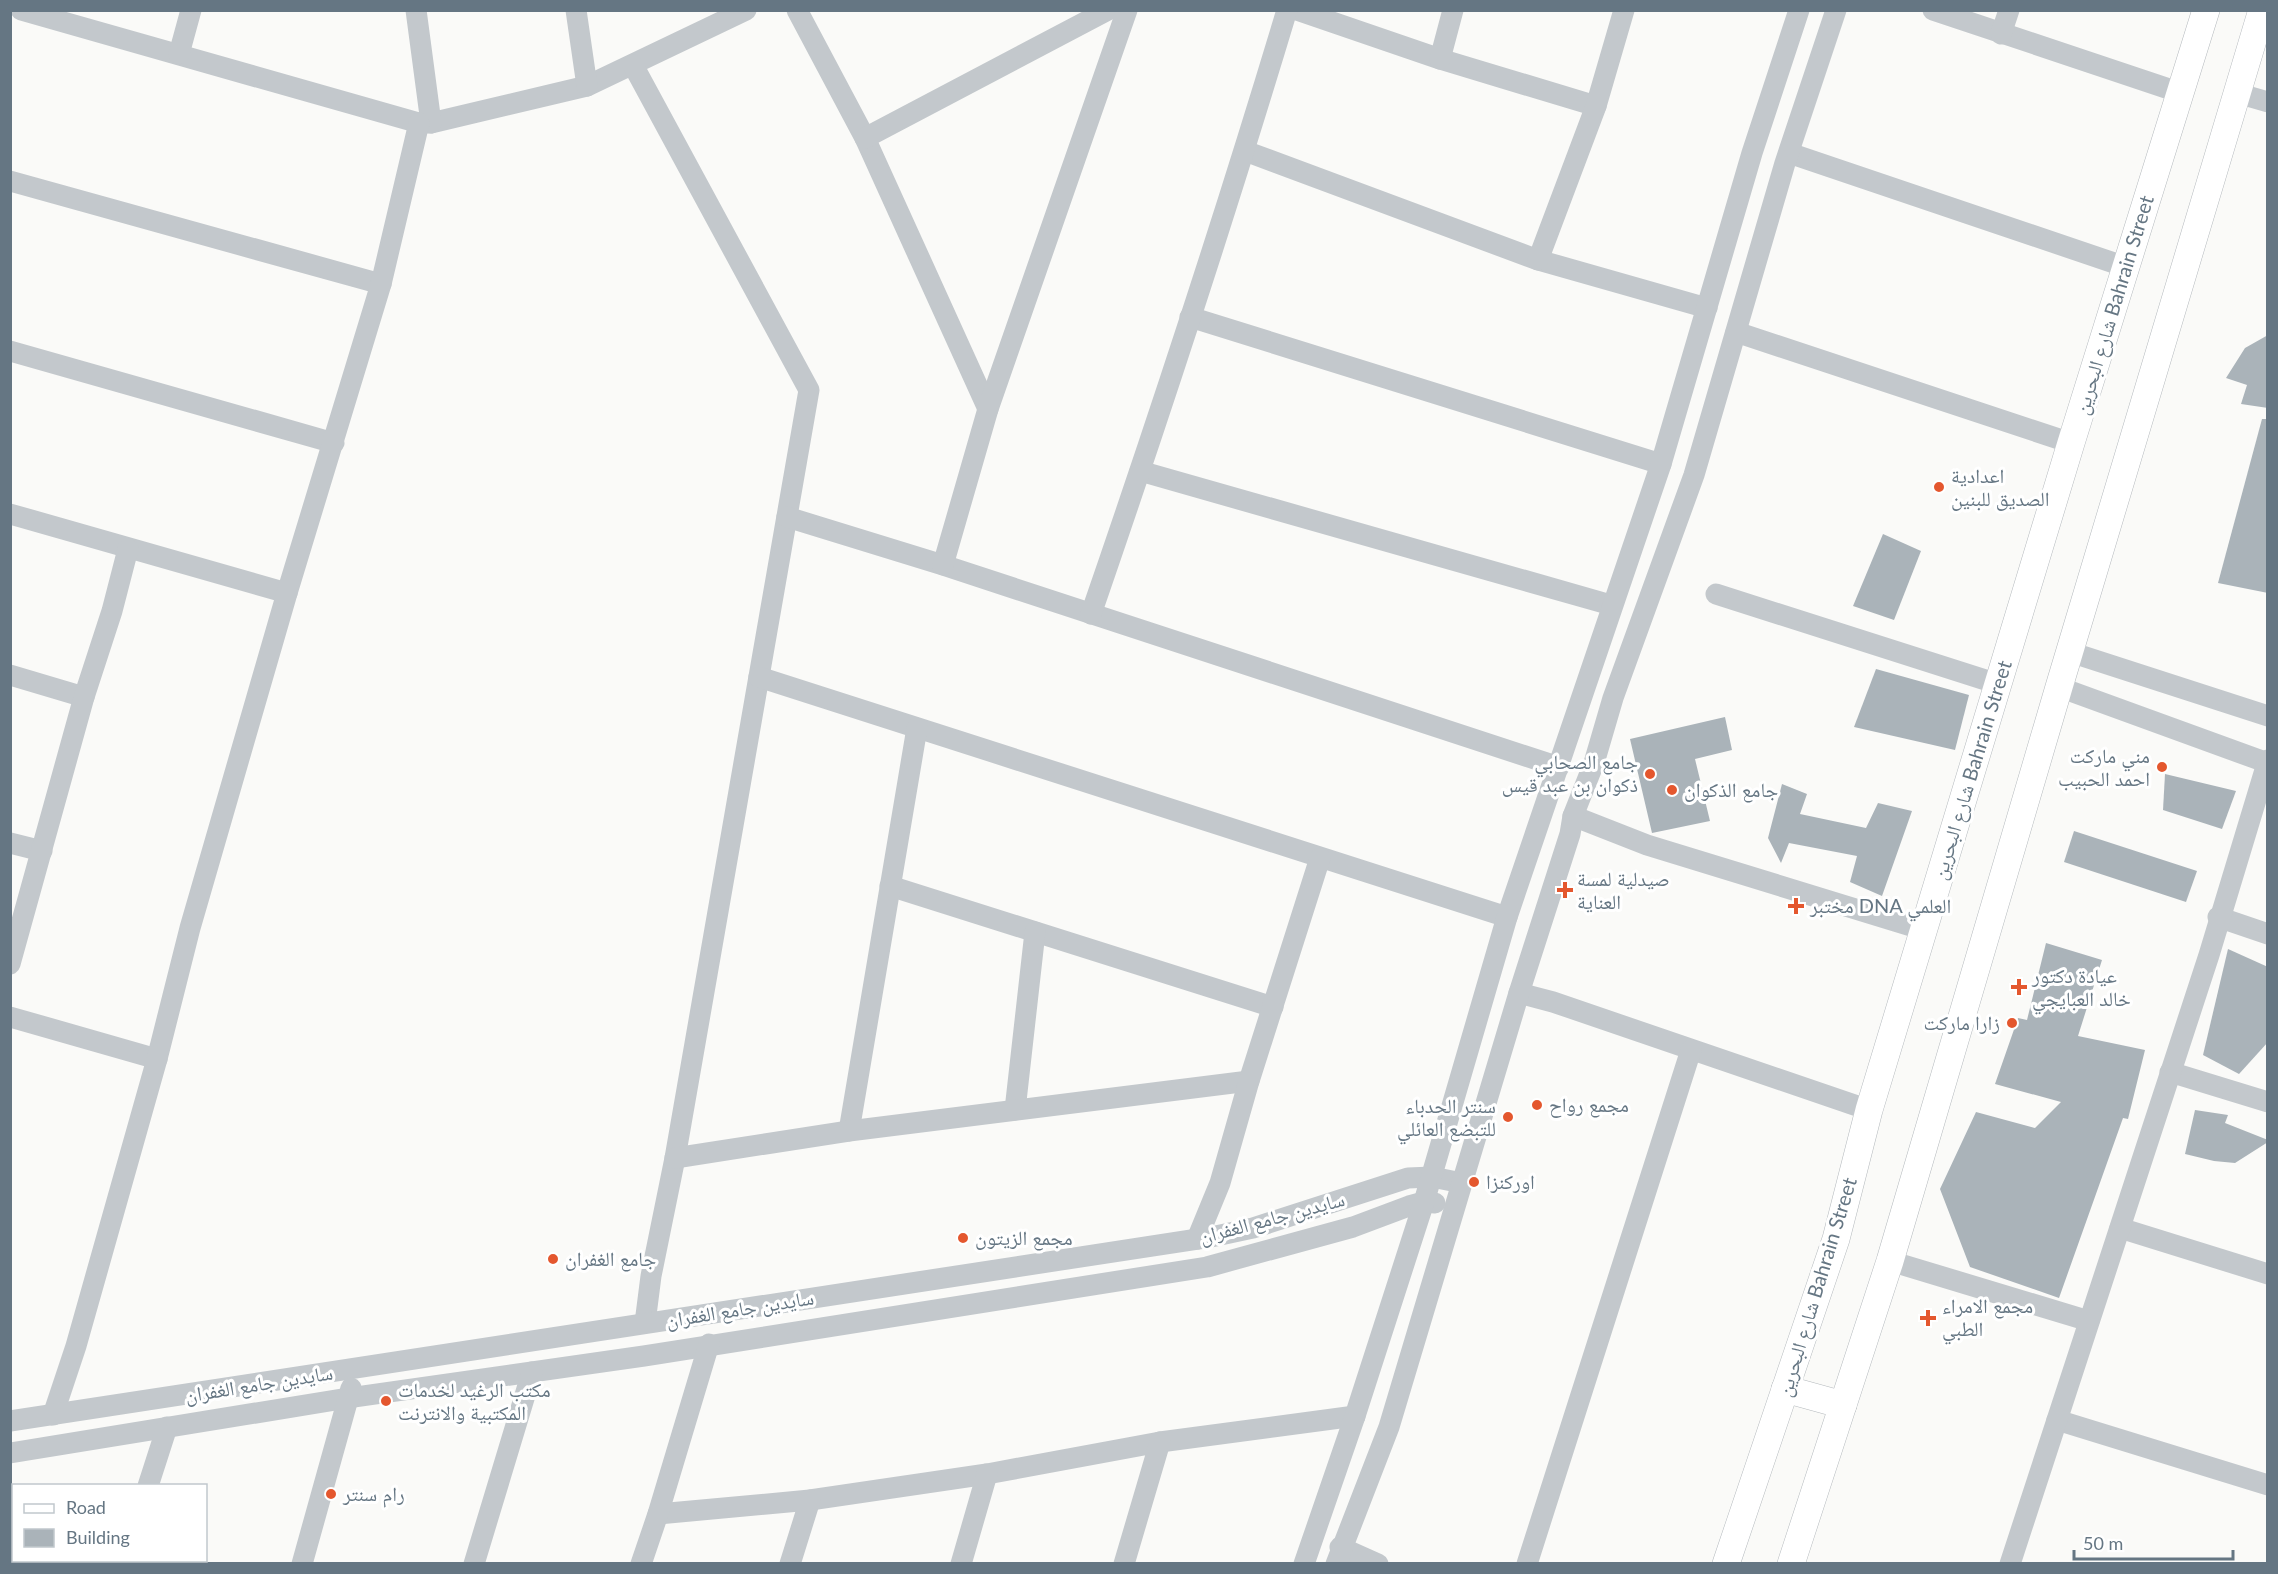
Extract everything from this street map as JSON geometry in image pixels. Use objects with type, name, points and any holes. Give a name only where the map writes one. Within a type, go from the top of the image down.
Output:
[{"type":"main road","name":"شارع البحرين Bahrain Street","points":[[1726,1563],[1836,1239],[1869,1110],[2071,443],[2206,10]]},
{"type":"main road","points":[[1791,1563],[1890,1261],[2262,10]]},
{"type":"main road","points":[[1785,1389],[1843,1405]]},
{"type":"street","points":[[179,54],[191,10]]},
{"type":"street","points":[[53,1414],[76,1346],[158,1059],[190,928],[287,593],[381,284],[425,123],[416,10]]},
{"type":"street","points":[[576,10],[586,86]]},
{"type":"street","points":[[797,10],[865,138],[988,409]]},
{"type":"street","points":[[865,138],[1108,10]]},
{"type":"street","points":[[943,566],[988,409],[1127,10]]},
{"type":"street","points":[[1091,614],[1245,151],[1287,10]]},
{"type":"street","points":[[1297,10],[1440,59],[1596,106]]},
{"type":"street","points":[[1440,59],[1453,10]]},
{"type":"street","points":[[1538,260],[1596,106],[1624,10]]},
{"type":"street","points":[[1304,1563],[1355,1416],[1432,1177],[1508,916],[1611,605],[1661,464],[1752,153],[1799,10]]},
{"type":"street","points":[[1378,1563],[1338,1555],[1389,1427],[1519,993],[1570,834],[1573,816],[1594,763],[1613,698],[1694,474],[1789,153],[1836,10]]},
{"type":"street","points":[[1934,10],[2181,93]]},
{"type":"street","points":[[2001,34],[2009,10]]},
{"type":"street","points":[[23,11],[425,123],[586,86],[739,12]]},
{"type":"street","points":[[633,65],[809,390],[675,1158],[651,1276],[645,1323]]},
{"type":"street","points":[[2237,93],[2268,102]]},
{"type":"street","points":[[1245,151],[1538,260],[1707,308]]},
{"type":"street","points":[[1789,153],[2126,267]]},
{"type":"street","points":[[10,181],[381,284]]},
{"type":"street","points":[[1190,317],[1661,464]]},
{"type":"street","points":[[1736,332],[2071,443]]},
{"type":"street","points":[[10,351],[334,442]]},
{"type":"street","points":[[1140,471],[1611,605]]},
{"type":"street","points":[[10,514],[287,593]]},
{"type":"street","points":[[787,518],[943,566],[1559,766]]},
{"type":"street","points":[[10,964],[128,549]]},
{"type":"street","points":[[1716,594],[1998,684]]},
{"type":"street","points":[[2070,652],[2268,716]]},
{"type":"street","points":[[10,675],[84,698]]},
{"type":"street","points":[[759,677],[1320,858],[1508,916]]},
{"type":"street","points":[[2010,1563],[2120,1228],[2267,762],[2059,687]]},
{"type":"street","points":[[1584,688],[1613,698]]},
{"type":"street","points":[[849,1131],[917,728]]},
{"type":"street","points":[[1573,816],[1647,845],[1924,930]]},
{"type":"street","points":[[10,843],[42,851]]},
{"type":"street","points":[[1197,1239],[1220,1183],[1249,1081],[1320,858]]},
{"type":"street","points":[[891,886],[1273,1007]]},
{"type":"street","points":[[2218,917],[2268,934]]},
{"type":"street","points":[[1015,1110],[1035,932]]},
{"type":"street","points":[[1519,993],[1553,1002],[1869,1110]]},
{"type":"street","points":[[10,1017],[158,1059]]},
{"type":"street","points":[[1527,1563],[1691,1050]]},
{"type":"street","points":[[2170,1072],[2268,1102]]},
{"type":"street","points":[[675,1158],[849,1131],[1249,1081]]},
{"type":"street","name":"سايدين جامع الغفران","points":[[10,1421],[1197,1239],[1253,1228],[1350,1198],[1395,1181],[1432,1177],[1462,1183]]},
{"type":"street","name":"سايدين جامع الغفران","points":[[10,1453],[348,1398],[644,1356],[1207,1267],[1353,1227],[1390,1212],[1424,1202],[1454,1208]]},
{"type":"street","points":[[2120,1228],[2268,1274]]},
{"type":"street","points":[[1890,1261],[2089,1321]]},
{"type":"street","points":[[641,1563],[709,1344]]},
{"type":"street","points":[[302,1563],[355,1369]]},
{"type":"street","points":[[474,1563],[532,1372]]},
{"type":"street","points":[[658,1514],[810,1500],[987,1474],[1160,1442],[1355,1416]]},
{"type":"street","points":[[2057,1420],[2268,1485]]},
{"type":"street","points":[[148,1484],[167,1427]]},
{"type":"street","points":[[1124,1563],[1160,1442]]},
{"type":"street","points":[[961,1563],[987,1474]]},
{"type":"street","points":[[790,1563],[810,1500]]},
{"type":"building","points":[[2268,335],[2268,408],[2241,404],[2247,385],[2226,378],[2245,348]]},
{"type":"building","points":[[2262,419],[2268,419],[2268,593],[2218,583]]},
{"type":"building","points":[[1883,534],[1921,551],[1894,620],[1853,606]]},
{"type":"building","points":[[1876,669],[1969,695],[1955,750],[1854,727]]},
{"type":"building","name":"جامع الذكوان","points":[[1725,717],[1732,750],[1695,759],[1710,821],[1652,833],[1630,739]]},
{"type":"building","points":[[2165,774],[2236,791],[2222,829],[2163,810]]},
{"type":"building","points":[[1782,784],[1807,794],[1800,814],[1866,828],[1878,803],[1912,811],[1882,896],[1850,882],[1857,856],[1789,843],[1781,863],[1768,838]]},
{"type":"building","points":[[2074,831],[2197,871],[2186,902],[2064,862]]},
{"type":"building","points":[[2046,943],[2102,960],[2078,1036],[2145,1050],[2128,1119],[2123,1118],[2059,1298],[1970,1267],[1940,1189],[1976,1112],[2035,1128],[2061,1102],[1995,1084],[2018,1018],[2027,1020]]},
{"type":"building","points":[[2228,949],[2268,967],[2268,1042],[2239,1074],[2203,1055]]},
{"type":"building","points":[[2195,1110],[2228,1115],[2225,1123],[2268,1140],[2268,1142],[2235,1163],[2185,1154]]},
{"type":"place","name":"اعدادية الصديق للبنين","points":[[1939,487]]},
{"type":"place","name":"مني ماركت احمد الحبيب","points":[[2162,767]]},
{"type":"place","name":"جامع الصحابي ذكوان بن عبد قيس","points":[[1650,774]]},
{"type":"place","name":"جامع الذكوان","points":[[1672,790]]},
{"type":"place","name":"صيدلية لمسة العناية","points":[[1565,890]]},
{"type":"place","name":"مختبر DNA العلمي","points":[[1796,906]]},
{"type":"place","name":"عيادة دكتور خالد العبايجي","points":[[2019,987]]},
{"type":"place","name":"زارا ماركت","points":[[2012,1023]]},
{"type":"place","name":"مجمع رواح","points":[[1537,1105]]},
{"type":"place","name":"سنتر الحدباء للتبضع العائلي","points":[[1508,1117]]},
{"type":"place","name":"اوركنزا","points":[[1474,1182]]},
{"type":"place","name":"مجمع الزيتون","points":[[963,1238]]},
{"type":"place","name":"جامع الغفران","points":[[553,1259]]},
{"type":"place","name":"مجمع الامراء الطبي","points":[[1928,1318]]},
{"type":"place","name":"مكتب الرغيد لخدمات المكتبية والانترنت","points":[[386,1401]]},
{"type":"place","name":"رام سنتر","points":[[331,1494]]}]
